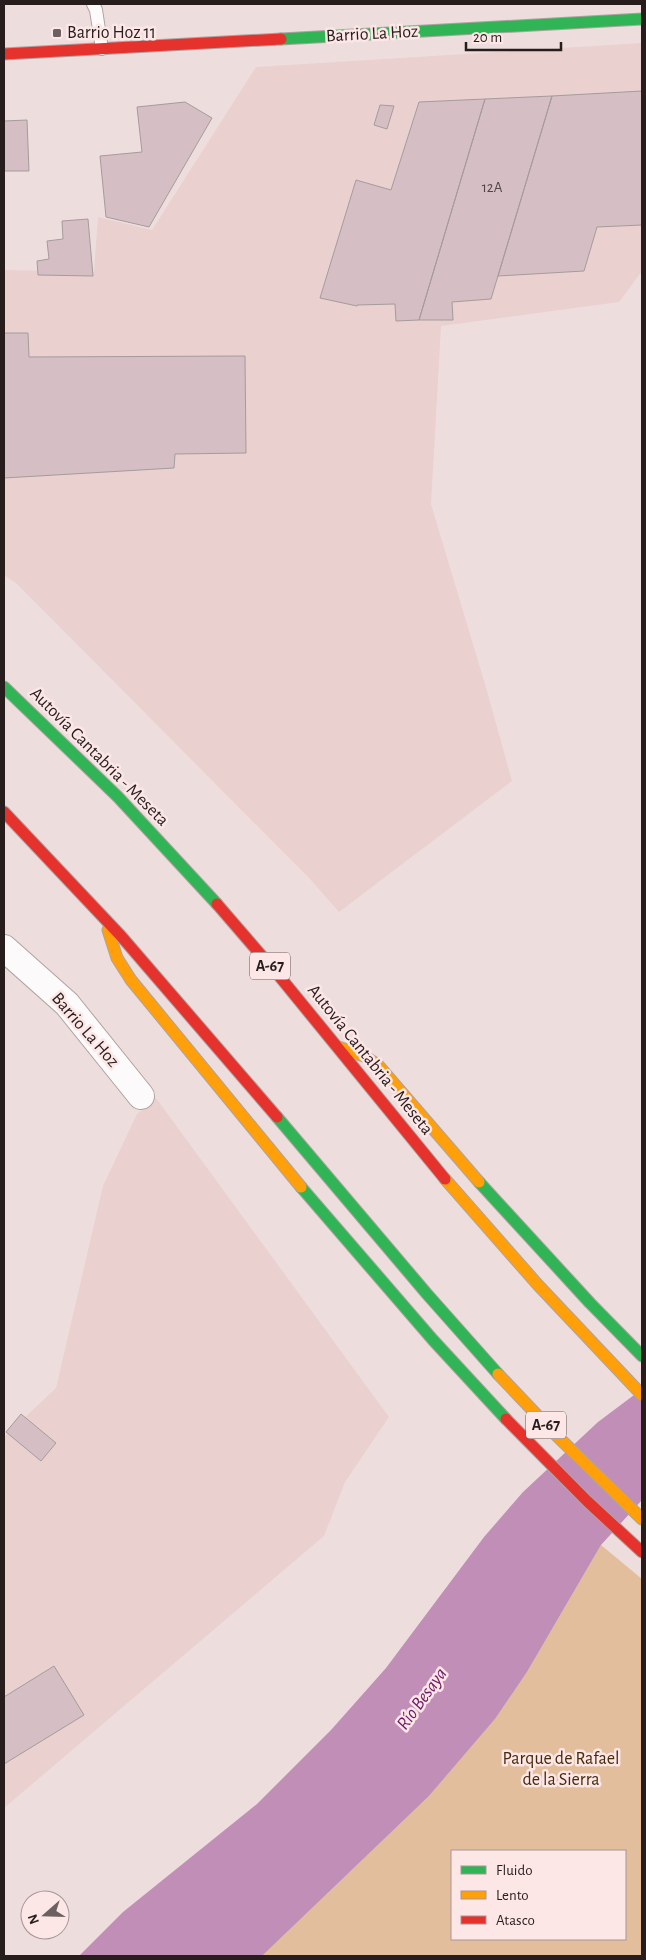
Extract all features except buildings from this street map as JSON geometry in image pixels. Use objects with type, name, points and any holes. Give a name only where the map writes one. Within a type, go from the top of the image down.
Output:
[{"type":"main road","name":"Barrio La Hoz","points":[[4,54],[642,19]]},
{"type":"main road","name":"Autovía Cantabria - Meseta","points":[[4,687],[48,728],[170,853],[232,921],[338,1047],[439,1172],[517,1262],[642,1395]]},
{"type":"main road","name":"A-67","points":[[4,812],[103,915],[209,1035],[454,1326],[571,1451],[642,1519]]},
{"type":"main road","points":[[103,915],[117,957],[133,980],[310,1198],[432,1339],[558,1474],[642,1552]]},
{"type":"main road","points":[[338,1047],[358,1052],[369,1057],[378,1065],[484,1188],[642,1356]]},
{"type":"street","name":"Barrio La Hoz","points":[[4,948],[68,1004],[141,1096]]},
{"type":"lane","points":[[92,4],[96,10],[102,49]]},
{"type":"shaded area","points":[[642,43],[642,271],[619,302],[441,326],[431,504],[512,781],[339,912],[310,879],[17,584],[4,575],[4,270],[94,272],[98,217],[152,230],[256,67]]},
{"type":"shaded area","points":[[156,1098],[389,1417],[345,1482],[324,1536],[4,1808],[4,1437],[56,1388],[103,1186],[137,1114]]},
{"type":"green space","name":"Parque de Rafael de la Sierra","points":[[601,1545],[642,1579],[642,1956],[262,1956],[429,1796],[495,1719],[527,1672]]},
{"type":"water","name":"Río Besaya","points":[[642,1389],[642,1500],[601,1545],[527,1672],[495,1719],[429,1796],[262,1956],[79,1956],[123,1912],[257,1804],[331,1730],[386,1668],[484,1537],[523,1492],[598,1422]]},
{"type":"traffic: fast","points":[[281,39],[642,19]]},
{"type":"traffic: fast","points":[[4,687],[118,797],[217,904]]},
{"type":"traffic: fast","points":[[277,1117],[427,1294],[498,1374]]},
{"type":"traffic: fast","points":[[479,1182],[590,1303],[642,1356]]},
{"type":"traffic: fast","points":[[301,1187],[433,1340],[506,1419]]},
{"type":"traffic: slow","points":[[108,930],[117,958],[131,980],[301,1187]]},
{"type":"traffic: slow","points":[[338,1047],[364,1056],[378,1065],[479,1182]]},
{"type":"traffic: slow","points":[[445,1179],[538,1285],[642,1395]]},
{"type":"traffic: slow","points":[[498,1374],[553,1432],[642,1519]]},
{"type":"traffic: jam","points":[[4,54],[281,39]]},
{"type":"traffic: jam","points":[[4,812],[121,936],[277,1117]]},
{"type":"traffic: jam","points":[[217,904],[280,977],[445,1179]]},
{"type":"traffic: jam","points":[[506,1419],[587,1501],[642,1552]]},
{"type":"place","name":"Barrio Hoz 11","points":[[57,33]]}]
